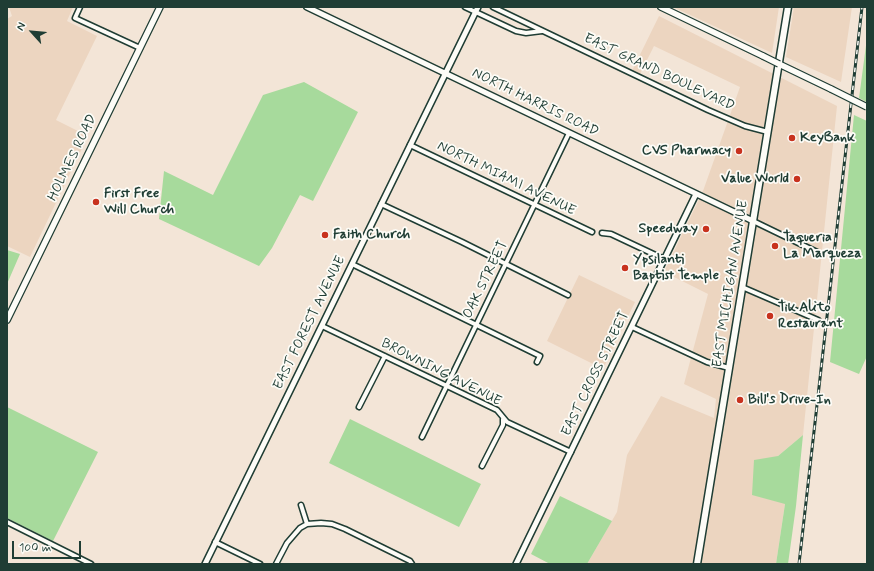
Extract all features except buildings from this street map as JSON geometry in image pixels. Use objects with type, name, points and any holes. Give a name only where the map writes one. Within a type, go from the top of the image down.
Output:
[{"type":"main road","name":"HOLMES ROAD","points":[[8,318],[160,7]]},
{"type":"main road","points":[[661,7],[867,107]]},
{"type":"main road","name":"EAST MICHIGAN AVENUE","points":[[697,564],[788,7]]},
{"type":"street","points":[[80,7],[75,18],[140,48]]},
{"type":"street","name":"NORTH HARRIS ROAD","points":[[307,7],[753,221]]},
{"type":"street","name":"EAST GRAND BOULEVARD","points":[[465,7],[476,9],[516,31],[526,33],[542,31]]},
{"type":"street","name":"EAST GRAND BOULEVARD","points":[[493,7],[715,113],[745,126],[768,132]]},
{"type":"street","name":"EAST FOREST AVENUE","points":[[205,564],[476,9]]},
{"type":"street","name":"OAK STREET","points":[[422,437],[569,133]]},
{"type":"street","name":"NORTH MIAMI AVENUE","points":[[410,145],[592,232]]},
{"type":"street","name":"EAST CROSS STREET","points":[[516,564],[696,194]]},
{"type":"street","points":[[381,204],[568,295]]},
{"type":"street","points":[[753,221],[817,252]]},
{"type":"street","points":[[602,233],[611,234],[664,259]]},
{"type":"street","points":[[352,264],[476,324],[541,353],[537,362]]},
{"type":"street","points":[[742,287],[818,320]]},
{"type":"street","name":"BROWNING AVENUE","points":[[322,326],[497,410],[503,419],[571,452]]},
{"type":"street","points":[[632,327],[707,362],[730,368]]},
{"type":"street","points":[[359,407],[384,356]]},
{"type":"street","points":[[482,466],[503,425],[503,419]]},
{"type":"street","points":[[301,505],[306,524]]},
{"type":"street","points":[[7,522],[92,564]]},
{"type":"street","points":[[276,564],[287,543],[300,528],[306,524],[321,523],[332,524],[401,557],[412,564]]},
{"type":"street","points":[[215,542],[260,564]]},
{"type":"shaded area","points":[[9,7],[73,7],[67,21],[97,36],[56,120],[88,136],[30,257],[7,246],[7,19],[12,16]]},
{"type":"shaded area","points":[[673,7],[779,7],[772,53]]},
{"type":"shaded area","points":[[794,7],[852,7],[841,82],[786,57]]},
{"type":"shaded area","points":[[659,16],[837,106],[803,435],[778,456],[785,504],[776,564],[587,564],[617,512],[627,455],[661,396],[714,418],[716,399],[684,384],[708,294],[664,272],[703,191],[740,87],[654,46],[640,74],[632,71]]},
{"type":"shaded area","points":[[579,275],[635,302],[603,369],[547,341]]},
{"type":"green space","points":[[867,38],[867,102],[859,98]]},
{"type":"green space","points":[[304,82],[358,112],[313,201],[300,195],[272,248],[259,266],[159,219],[164,171],[213,195],[263,95]]},
{"type":"green space","points":[[854,115],[867,121],[867,356],[859,374],[830,362]]},
{"type":"green space","points":[[7,250],[20,254],[7,284]]},
{"type":"green space","points":[[7,407],[98,452],[53,541],[7,518]]},
{"type":"green space","points":[[350,419],[481,484],[459,527],[329,463]]},
{"type":"green space","points":[[803,435],[796,506],[788,564],[776,564],[785,504],[752,495],[754,460],[778,456]]},
{"type":"green space","points":[[560,496],[612,521],[587,564],[550,564],[531,554]]},
{"type":"railway","points":[[799,564],[862,7]]},
{"type":"place","name":"KeyBank","points":[[792,138]]},
{"type":"place","name":"CVS Pharmacy","points":[[739,151]]},
{"type":"place","name":"Value World","points":[[797,179]]},
{"type":"place","name":"First Free Will Church","points":[[96,202]]},
{"type":"place","name":"Speedway","points":[[706,229]]},
{"type":"place","name":"Faith Church","points":[[325,235]]},
{"type":"place","name":"Taqueria La Marqueza","points":[[775,246]]},
{"type":"place","name":"Ypsilanti Baptist Temple","points":[[625,268]]},
{"type":"place","name":"Tik Alito Restaurant","points":[[770,316]]},
{"type":"place","name":"Bill's Drive-In","points":[[740,400]]}]
